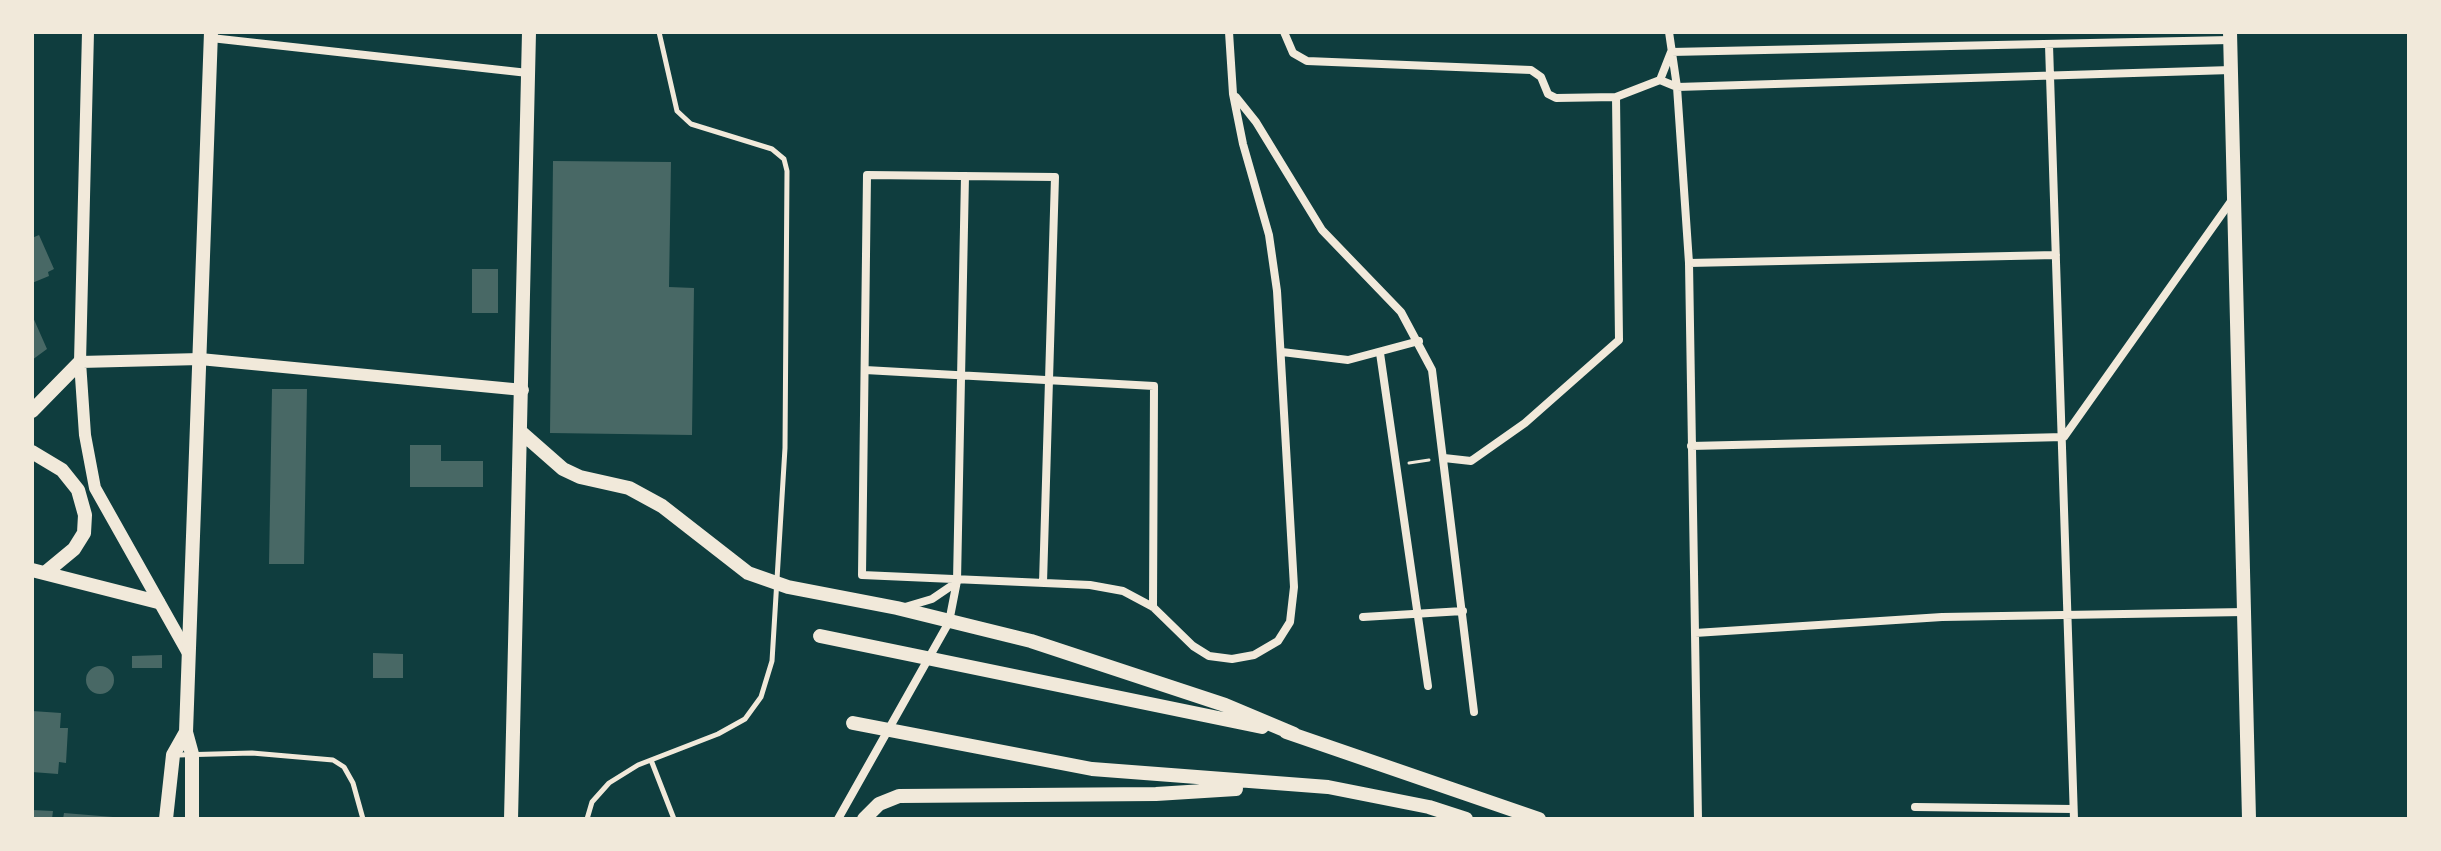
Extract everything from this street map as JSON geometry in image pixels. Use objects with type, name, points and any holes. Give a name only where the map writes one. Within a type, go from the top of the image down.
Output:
[{"type":"main road","points":[[511,819],[529,32]]},
{"type":"main road","points":[[192,819],[192,754],[186,732],[211,35]]},
{"type":"main road","points":[[2230,36],[2249,819]]},
{"type":"main road","points":[[32,411],[80,362]]},
{"type":"main road","points":[[522,433],[563,469],[580,477],[629,488],[662,506],[748,573],[788,587],[897,608],[947,627],[1046,646],[1225,705],[1294,734],[1539,819]]},
{"type":"main road","points":[[32,452],[62,470],[78,490],[85,515],[84,533],[74,549],[38,571]]},
{"type":"main road","points":[[38,571],[158,602]]},
{"type":"main road","points":[[820,636],[1294,734]]},
{"type":"main road","points":[[853,723],[1092,769],[1307,787]]},
{"type":"main road","points":[[166,819],[173,755],[186,732]]},
{"type":"main road","points":[[864,819],[879,804],[899,796],[1156,794],[1328,787],[1429,807],[1466,819]]},
{"type":"street","points":[[88,32],[80,362],[85,435],[95,488],[190,659]]},
{"type":"street","points":[[1284,32],[1293,53],[1307,61],[1531,70],[1541,77],[1545,90],[1552,96],[1616,97],[1660,80],[1677,87],[2231,70]]},
{"type":"street","points":[[1669,32],[1677,87],[1689,263],[1698,819]]},
{"type":"street","points":[[211,35],[528,73]]},
{"type":"street","points":[[1043,583],[1055,177],[867,175],[862,575],[957,581],[1090,585],[1123,591],[1153,607],[1193,646],[1209,656],[1232,659],[1254,655],[1278,641],[1290,622],[1294,587],[1285,474],[1282,352],[1269,235],[1243,144],[1233,94],[1230,35]]},
{"type":"street","points":[[1671,52],[2049,45],[2230,36]]},
{"type":"street","points":[[2049,45],[2074,819]]},
{"type":"street","points":[[1660,80],[1671,52]]},
{"type":"street","points":[[1233,94],[1256,122],[1322,230],[1401,312],[1432,370],[1474,712]]},
{"type":"street","points":[[1444,458],[1471,461],[1525,423],[1619,340],[1616,97]]},
{"type":"street","points":[[838,819],[846,800],[947,627],[957,581],[965,176]]},
{"type":"street","points":[[2064,437],[2234,197]]},
{"type":"street","points":[[1689,263],[2056,255]]},
{"type":"street","points":[[1282,352],[1348,360],[1419,341]]},
{"type":"street","points":[[1380,353],[1428,686]]},
{"type":"street","points":[[80,362],[200,359],[523,390]]},
{"type":"street","points":[[865,370],[1154,386],[1153,607]]},
{"type":"street","points":[[1691,446],[2064,437]]},
{"type":"street","points":[[897,608],[932,599],[957,581]]},
{"type":"street","points":[[1363,617],[1416,617],[1463,611]]},
{"type":"street","points":[[1695,633],[1942,617],[2246,612]]},
{"type":"street","points":[[1915,807],[2073,809]]},
{"type":"lane","points":[[587,819],[592,802],[609,783],[651,760],[718,734],[745,719],[761,697],[772,661],[785,448],[787,171],[784,159],[772,149],[691,124],[677,111],[659,32]]},
{"type":"lane","points":[[173,755],[252,753],[333,760],[344,767],[363,819]]},
{"type":"lane","points":[[651,760],[674,819]]},
{"type":"path","points":[[1397,465],[1444,458]]},
{"type":"building","points":[[553,161],[671,162],[669,287],[694,288],[692,435],[550,433]]},
{"type":"building","points":[[39,235],[54,269],[48,272],[49,276],[32,283],[32,238]]},
{"type":"building","points":[[472,269],[498,269],[498,313],[472,313]]},
{"type":"building","points":[[32,315],[47,349],[32,360]]},
{"type":"building","points":[[272,389],[307,389],[304,564],[269,564]]},
{"type":"building","points":[[410,445],[441,445],[441,461],[483,461],[483,487],[410,487]]},
{"type":"building","points":[[373,653],[403,654],[403,678],[373,678]]},
{"type":"building","points":[[162,655],[162,668],[132,668],[132,656]]},
{"type":"building","points":[[100,666],[110,670],[114,680],[110,690],[100,694],[90,690],[86,680],[90,670]]},
{"type":"building","points":[[32,711],[61,713],[60,728],[68,728],[66,763],[59,762],[58,774],[32,772]]},
{"type":"building","points":[[32,810],[53,811],[52,819],[32,819]]},
{"type":"building","points":[[64,813],[113,817],[113,819],[63,819]]}]
